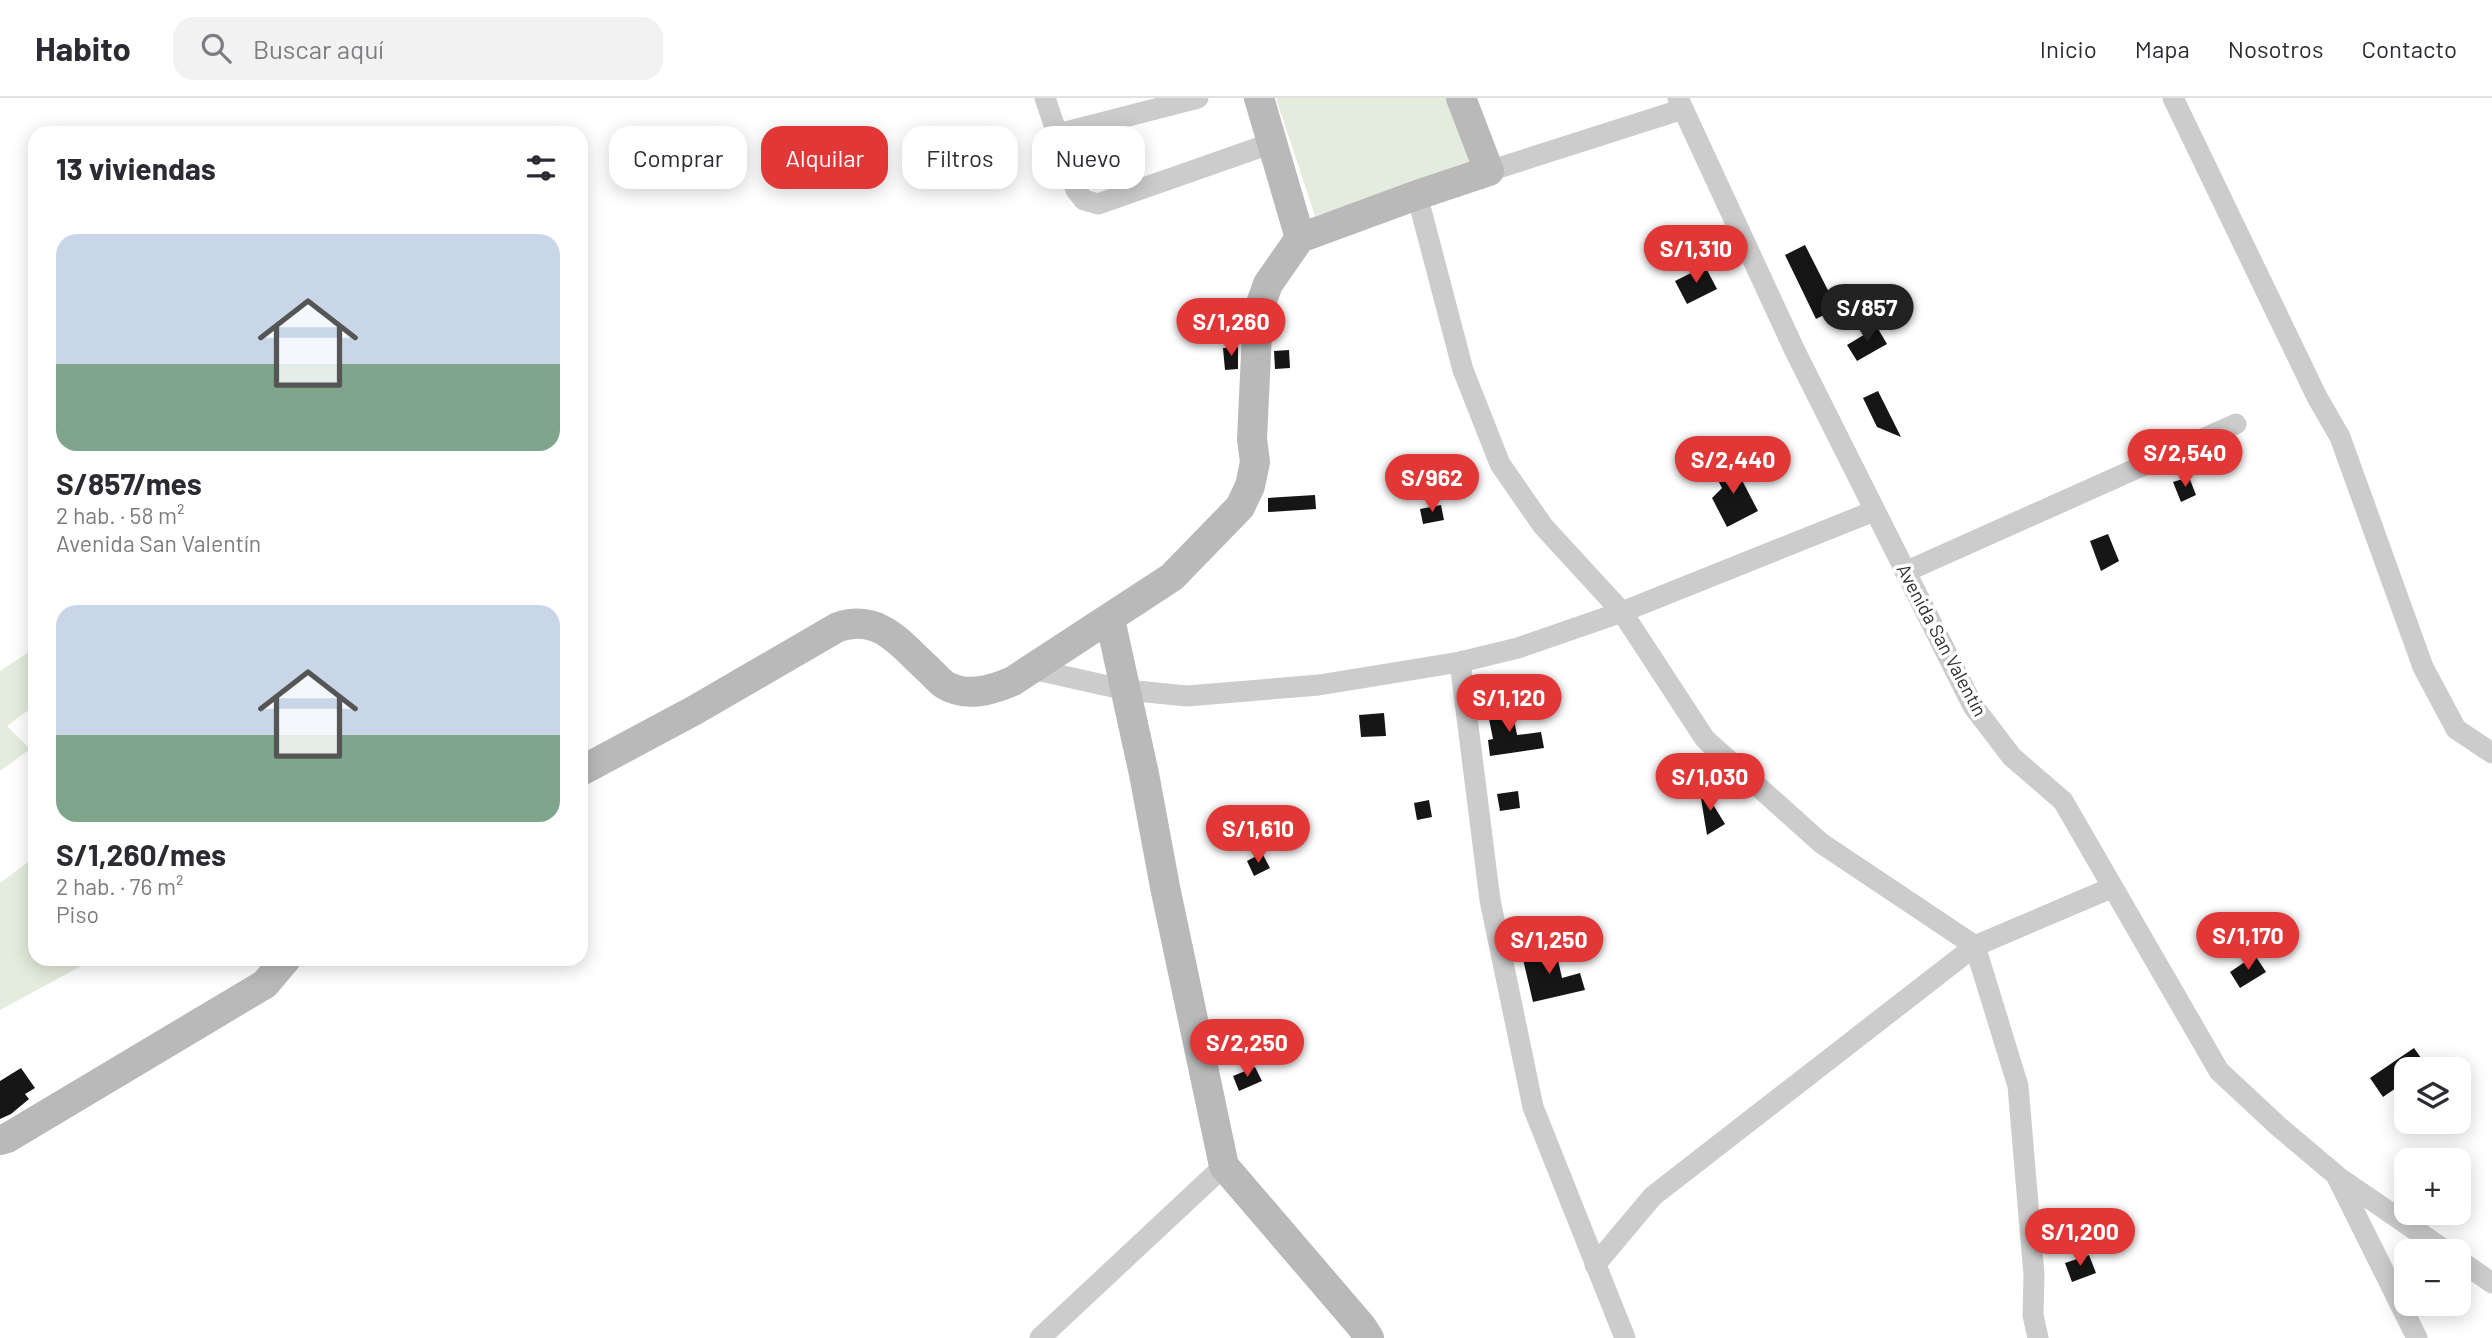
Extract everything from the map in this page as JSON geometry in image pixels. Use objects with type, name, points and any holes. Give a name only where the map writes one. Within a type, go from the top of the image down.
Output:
[{"type":"street","points":[[1045,98],[1055,126]]},
{"type":"street","points":[[1089,126],[1198,98]]},
{"type":"street","points":[[1259,98],[1300,238]]},
{"type":"street","points":[[1461,98],[1489,172]]},
{"type":"street","points":[[2173,98],[2317,397],[2340,437],[2423,667],[2456,729],[2492,753]]},
{"type":"street","points":[[588,767],[851,622],[865,622],[890,634],[946,685],[968,692],[992,690],[1013,681],[1172,577],[1240,507],[1250,486],[1255,463],[1252,439],[1258,312],[1268,284],[1300,238],[1681,103]]},
{"type":"street","name":"Avenida San Valentín","points":[[1681,103],[1795,351],[1973,706],[2012,757],[2063,801],[2219,1071],[2336,1175],[2417,1338]]},
{"type":"street","points":[[1145,188],[1272,143]]},
{"type":"street","points":[[1076,189],[1084,201],[1098,204],[1141,189]]},
{"type":"street","points":[[1417,195],[1463,370],[1500,464],[1543,526],[1622,612],[1705,739],[1821,843],[1975,946],[2018,1086],[2034,1275],[2033,1315],[2038,1338]]},
{"type":"street","points":[[1905,572],[2236,424]]},
{"type":"street","points":[[1032,669],[1126,690],[1187,696],[1319,685],[1460,662],[1518,648],[1622,612],[1874,511]]},
{"type":"street","points":[[1110,619],[1224,1166],[1346,1307],[1369,1338]]},
{"type":"street","points":[[1460,662],[1490,900],[1533,1107],[1625,1338]]},
{"type":"street","points":[[1595,1265],[1653,1196],[1975,946],[2111,888]]},
{"type":"street","points":[[0,1140],[8,1138],[265,984],[280,966]]},
{"type":"street","points":[[1040,1338],[1224,1166]]},
{"type":"street","points":[[2336,1175],[2429,1239]]},
{"type":"street","points":[[2471,1268],[2492,1283]]},
{"type":"green space","points":[[1276,98],[1449,98],[1473,163],[1315,216]]},
{"type":"green space","points":[[28,653],[28,710],[7,726],[28,747],[28,750],[0,771],[0,671]]},
{"type":"green space","points":[[28,862],[28,966],[81,966],[0,1010],[0,883]]},
{"type":"building","points":[[1805,245],[1837,308],[1816,319],[1785,255]]},
{"type":"building","points":[[1705,266],[1717,289],[1687,304],[1675,281]]},
{"type":"building","points":[[1877,327],[1887,344],[1857,361],[1847,345]]},
{"type":"building","points":[[1238,347],[1238,369],[1225,370],[1223,348]]},
{"type":"building","points":[[1289,350],[1290,368],[1275,369],[1274,351]]},
{"type":"building","points":[[1878,391],[1901,437],[1877,427],[1863,398]]},
{"type":"building","points":[[1732,461],[1758,511],[1727,527],[1712,498],[1722,488],[1713,471]]},
{"type":"building","points":[[2189,477],[2196,495],[2181,502],[2173,482]]},
{"type":"building","points":[[1315,495],[1316,509],[1268,512],[1268,498]]},
{"type":"building","points":[[1441,505],[1444,520],[1423,524],[1420,509]]},
{"type":"building","points":[[2108,534],[2119,561],[2101,571],[2090,541]]},
{"type":"building","points":[[1511,704],[1517,735],[1541,732],[1544,748],[1490,756],[1488,740],[1493,739],[1487,709]]},
{"type":"building","points":[[1384,713],[1386,736],[1361,737],[1359,715]]},
{"type":"building","points":[[1698,780],[1725,824],[1707,835]]},
{"type":"building","points":[[1518,791],[1520,808],[1500,811],[1497,794]]},
{"type":"building","points":[[1429,800],[1432,817],[1417,820],[1414,803]]},
{"type":"building","points":[[1262,853],[1270,868],[1254,876],[1247,861]]},
{"type":"building","points":[[1555,947],[1562,978],[1580,973],[1585,990],[1533,1002],[1522,955]]},
{"type":"building","points":[[2255,955],[2266,972],[2240,988],[2230,972]]},
{"type":"building","points":[[2414,1048],[2420,1057],[2401,1057]]},
{"type":"building","points":[[2394,1062],[2394,1089],[2383,1097],[2370,1078]]},
{"type":"building","points":[[1255,1067],[1262,1081],[1239,1091],[1233,1076]]},
{"type":"building","points":[[21,1068],[35,1088],[25,1094],[29,1099],[11,1114],[0,1119],[0,1081]]},
{"type":"building","points":[[2089,1255],[2096,1273],[2072,1282],[2065,1263]]}]
